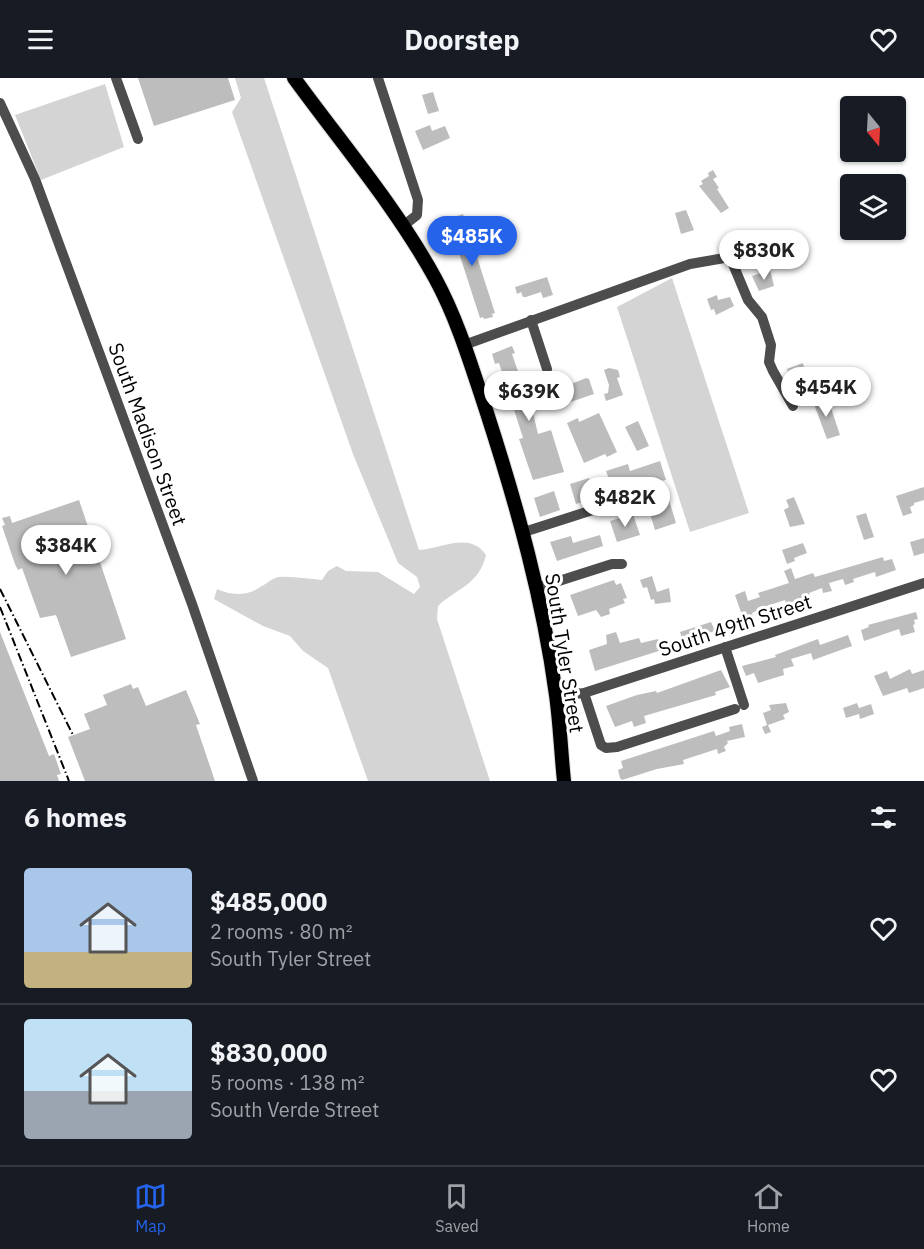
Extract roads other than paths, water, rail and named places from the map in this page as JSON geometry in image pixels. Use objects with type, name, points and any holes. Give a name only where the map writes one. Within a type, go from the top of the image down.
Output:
[{"type":"main road","name":"South Tyler Street","points":[[294,78],[403,226],[436,281],[464,345],[501,455],[524,532],[537,588],[556,696],[564,781]]},
{"type":"street","points":[[116,78],[138,139]]},
{"type":"street","points":[[378,78],[418,200],[417,215],[403,226]]},
{"type":"street","name":"South Madison Street","points":[[0,103],[35,179],[192,604],[253,781]]},
{"type":"street","points":[[464,345],[531,320],[624,290],[690,264],[730,257],[752,249]]},
{"type":"street","points":[[730,257],[748,300],[762,317],[771,345],[770,362],[773,371],[793,406]]},
{"type":"street","points":[[531,320],[547,369]]},
{"type":"street","points":[[524,532],[658,489]]},
{"type":"street","points":[[537,588],[612,564],[622,564]]},
{"type":"street","name":"South 49th Street","points":[[556,696],[584,693],[924,583]]},
{"type":"street","points":[[584,693],[601,745],[606,748],[617,747],[740,707],[725,647]]},
{"type":"railway","points":[[0,589],[73,735]]},
{"type":"railway","points":[[0,607],[69,781]]}]
